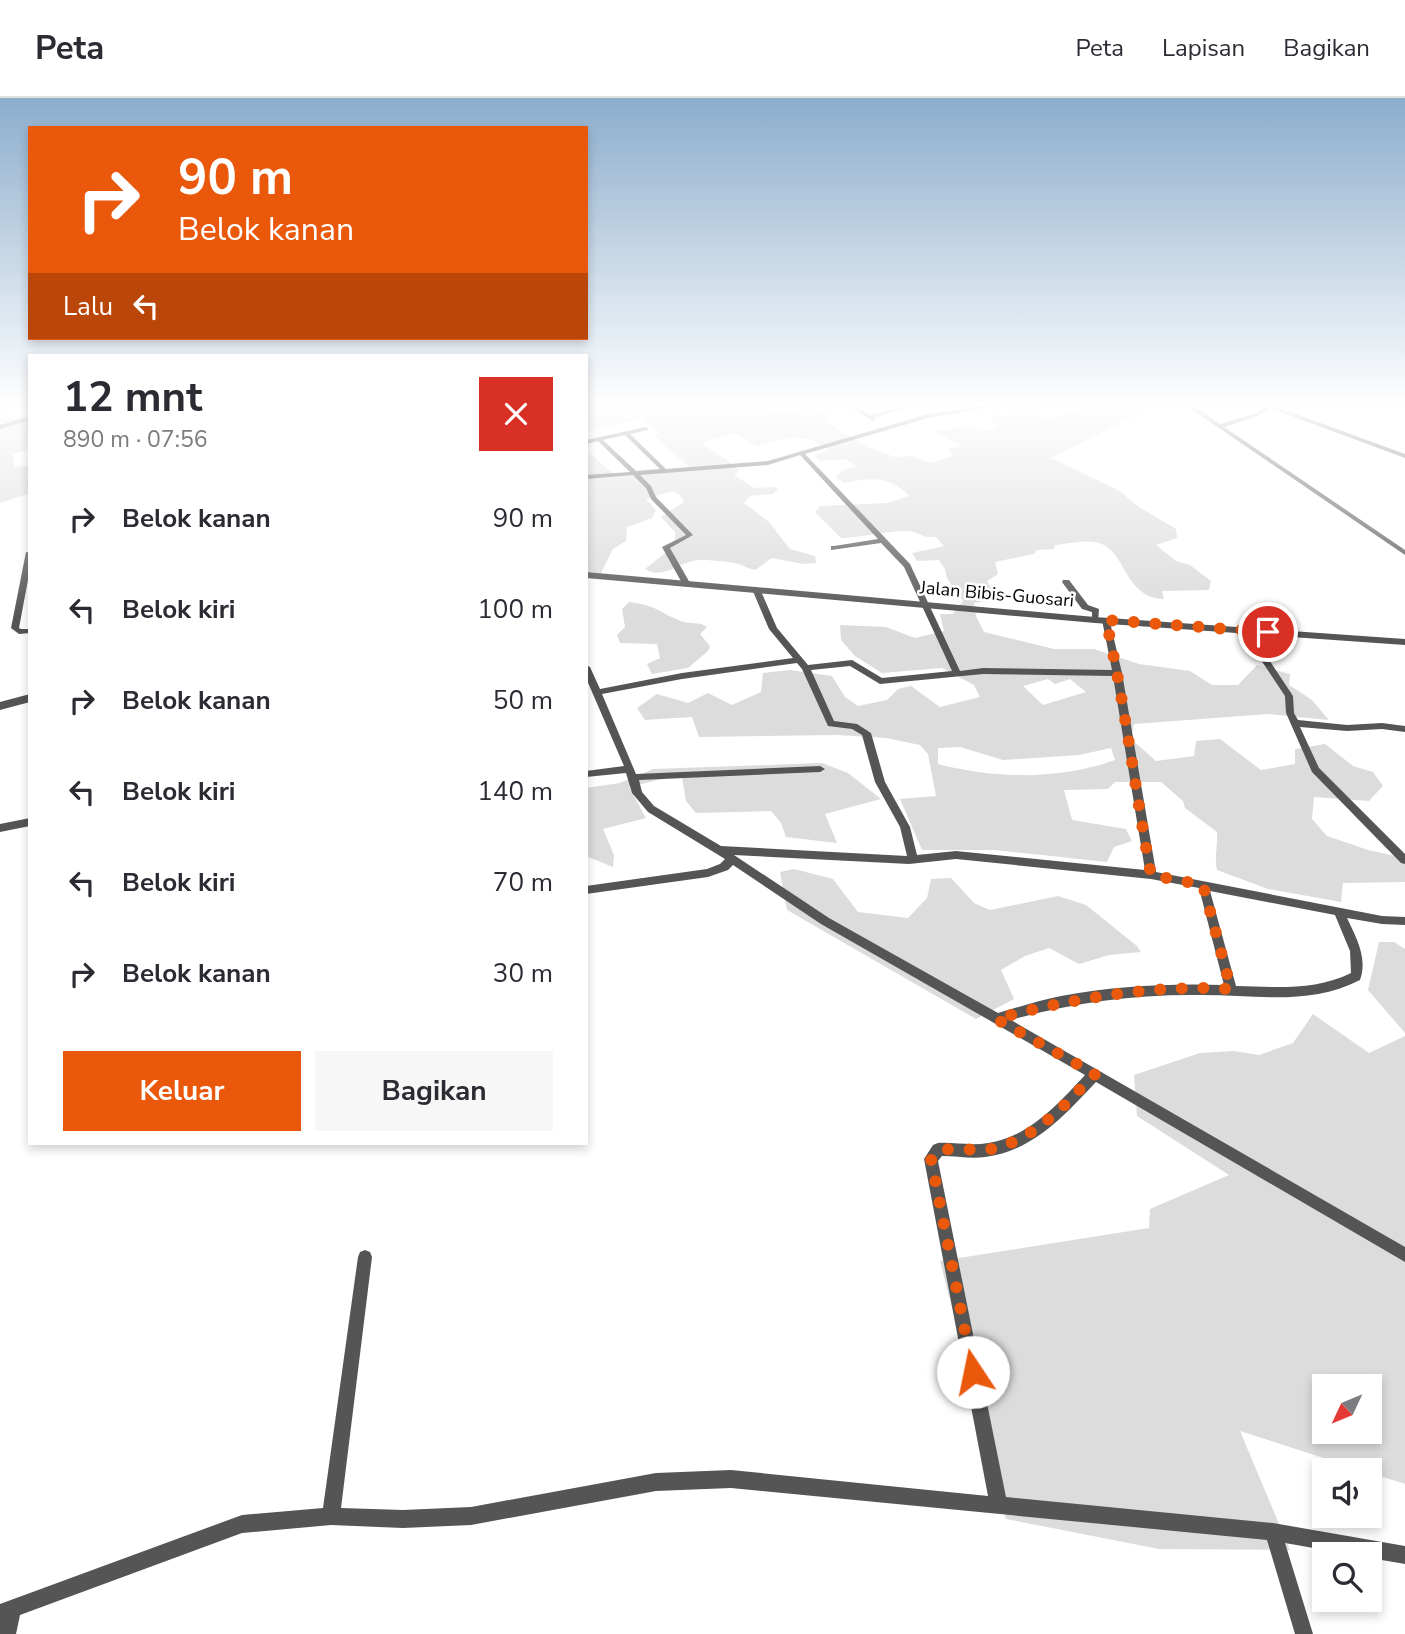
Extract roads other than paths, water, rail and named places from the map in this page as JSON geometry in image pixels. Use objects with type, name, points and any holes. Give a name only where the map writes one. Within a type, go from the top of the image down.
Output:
[{"type":"street","points":[[588,477],[626,474]]},
{"type":"street","points":[[635,474],[651,490],[653,498],[690,535],[666,547],[687,583]]},
{"type":"street","points":[[821,474],[907,566],[957,674]]},
{"type":"street","points":[[1289,474],[1405,553]]},
{"type":"street","points":[[834,548],[884,540]]},
{"type":"street","points":[[28,562],[15,628],[19,632],[28,631]]},
{"type":"street","name":"Jalan Bibis-Guosari","points":[[588,575],[1100,620],[1405,642]]},
{"type":"street","points":[[1066,582],[1085,607],[1096,611],[1118,673],[1133,780],[1151,875]]},
{"type":"street","points":[[756,589],[773,629],[803,664],[831,724],[854,726],[866,733],[880,782],[905,827],[912,860]]},
{"type":"street","points":[[1245,630],[1289,696],[1290,713],[1308,758],[1321,778],[1405,860]]},
{"type":"street","points":[[597,692],[682,676],[803,664],[852,663],[880,681],[983,671],[1118,673]]},
{"type":"street","points":[[588,672],[643,803],[825,921],[1095,1074],[1405,1255]]},
{"type":"street","points":[[0,706],[28,699]]},
{"type":"street","points":[[1294,723],[1405,729]]},
{"type":"street","points":[[588,774],[820,769]]},
{"type":"street","points":[[0,828],[28,822]]},
{"type":"street","points":[[719,850],[912,860],[956,855],[1151,875],[1405,921]]},
{"type":"street","points":[[588,890],[708,873],[724,867],[732,859]]},
{"type":"street","points":[[1203,885],[1231,989]]},
{"type":"street","points":[[996,1019],[1051,1004],[1107,996],[1231,989],[1297,991],[1339,986],[1356,976],[1358,960],[1339,911]]},
{"type":"street","points":[[999,1505],[931,1159],[935,1152],[942,1149],[994,1149],[1030,1134],[1046,1123],[1095,1074]]},
{"type":"street","points":[[331,1517],[365,1257]]},
{"type":"street","points":[[7,1634],[6,1612],[224,1529],[267,1520],[471,1516],[656,1482],[694,1478],[732,1479],[1273,1532],[1405,1555]]},
{"type":"street","points":[[1273,1532],[1304,1634]]}]
